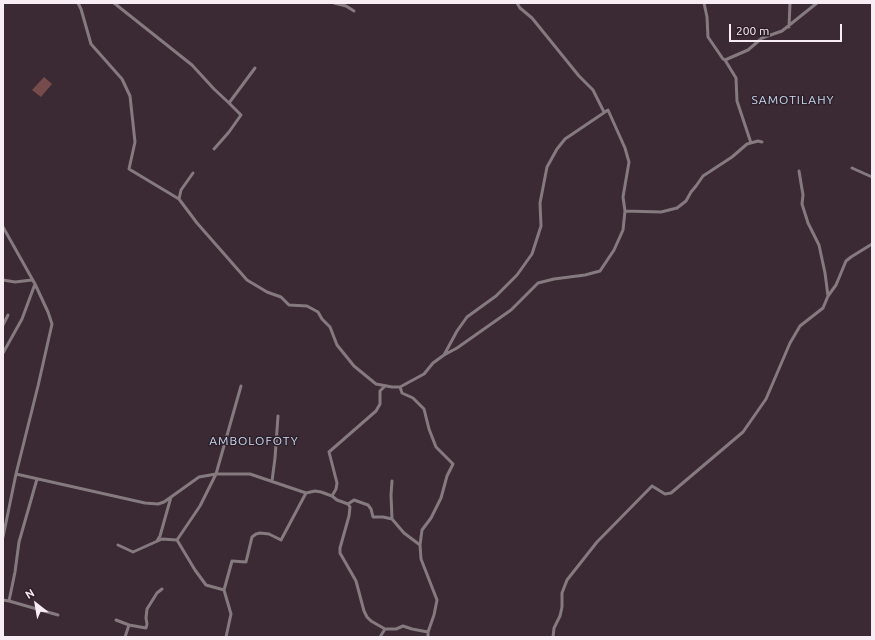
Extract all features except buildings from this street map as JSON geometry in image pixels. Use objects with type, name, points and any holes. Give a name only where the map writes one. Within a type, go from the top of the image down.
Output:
[{"type":"street","points":[[78,3],[91,44],[122,79],[130,96],[136,142],[129,169],[179,199],[197,223],[247,280],[267,292],[281,297],[289,305],[307,306],[318,312],[322,319],[330,327],[338,345],[354,366],[376,384],[385,386],[400,387],[424,374],[433,363],[511,310],[538,283],[554,279],[585,275],[600,270],[620,238],[623,230],[625,211],[623,197],[629,162],[625,148],[608,110],[565,139],[557,149],[547,167],[540,203],[541,226],[532,254],[517,275],[496,296],[467,317],[457,331],[444,355]]},
{"type":"street","points":[[114,3],[192,65],[241,115],[214,149]]},
{"type":"street","points":[[334,3],[346,6],[354,11]]},
{"type":"street","points":[[517,3],[520,8],[532,18],[579,76],[593,90],[604,112]]},
{"type":"street","points":[[704,3],[707,16],[708,37],[723,59],[726,60],[736,78],[737,101],[751,142]]},
{"type":"street","points":[[789,27],[790,3]]},
{"type":"street","points":[[726,60],[748,50],[762,38],[768,35],[774,35],[789,27],[817,3]]},
{"type":"street","points":[[229,103],[255,68]]},
{"type":"street","points":[[625,211],[661,212],[677,208],[686,201],[703,176],[732,157],[751,142],[762,142]]},
{"type":"street","points":[[852,168],[872,177]]},
{"type":"street","points":[[799,171],[803,195],[802,204],[808,223],[819,245],[828,296]]},
{"type":"street","points":[[179,199],[181,190],[193,173]]},
{"type":"street","points":[[3,227],[35,284],[52,324],[16,474],[3,537]]},
{"type":"street","points":[[553,637],[554,628],[560,616],[562,607],[562,593],[567,580],[597,542],[652,486],[665,494],[671,493],[743,432],[766,399],[800,326],[823,308],[828,296],[836,285],[846,261],[872,244]]},
{"type":"street","points":[[3,280],[15,282],[32,280]]},
{"type":"street","points":[[3,353],[22,319],[35,284]]},
{"type":"street","points":[[3,325],[8,315]]},
{"type":"street","points":[[224,590],[206,585],[177,540],[179,534],[200,506],[216,474],[241,386]]},
{"type":"street","points":[[332,496],[336,489],[337,483],[329,452],[376,411],[380,404],[380,391],[385,386]]},
{"type":"street","points":[[400,387],[402,393],[413,398],[424,409],[429,429],[436,447],[453,464],[447,476],[441,498],[431,518],[422,530],[420,546],[421,559],[437,600],[428,637]]},
{"type":"street","points":[[272,481],[278,416]]},
{"type":"street","points":[[16,474],[145,504],[158,504],[164,502],[199,477],[216,474],[250,474],[306,493],[322,492],[348,504],[350,502],[358,501],[370,507],[373,517],[392,519],[404,533],[420,546]]},
{"type":"street","points":[[8,601],[15,572],[18,542],[37,479]]},
{"type":"street","points":[[392,481],[392,519]]},
{"type":"street","points":[[226,637],[231,614],[224,590],[232,561],[246,562],[252,537],[260,533],[269,534],[281,540],[306,493]]},
{"type":"street","points":[[157,541],[160,536],[171,497]]},
{"type":"street","points":[[348,504],[350,507],[340,553],[356,581],[367,617],[371,622],[385,629],[396,629],[403,626],[428,632]]},
{"type":"street","points":[[118,545],[133,552],[162,539],[177,540]]},
{"type":"street","points":[[116,620],[129,625],[146,628],[147,609],[162,588]]},
{"type":"street","points":[[3,600],[58,615]]},
{"type":"street","points":[[125,637],[129,625]]},
{"type":"street","points":[[380,637],[385,629]]},
{"type":"shaded area","points":[[44,77],[52,84],[41,97],[32,90]]},
{"type":"district","name":"SAMOTILAHY","points":[[793,100]]},
{"type":"district","name":"AMBOLOFOTY","points":[[254,441]]}]
